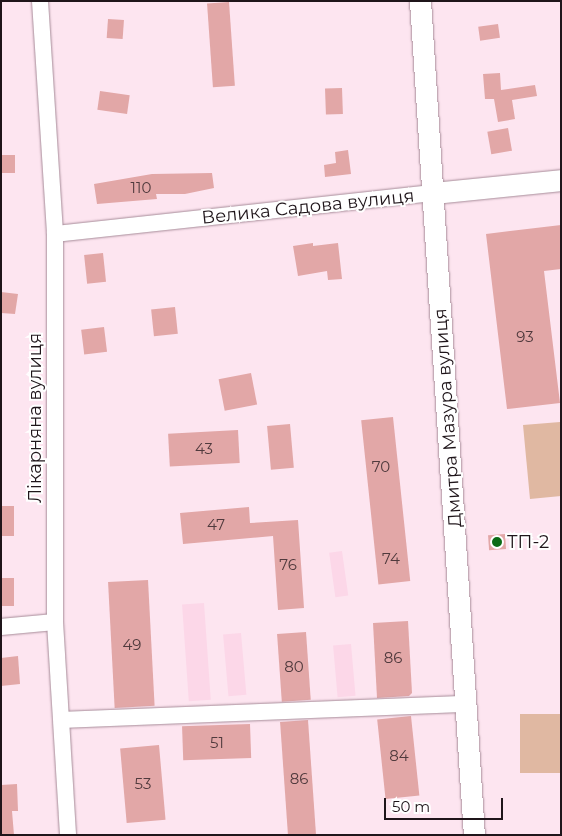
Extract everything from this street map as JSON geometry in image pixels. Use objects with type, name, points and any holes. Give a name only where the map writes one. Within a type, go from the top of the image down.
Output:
[{"type":"street","name":"Лікарняна вулиця","points":[[40,1],[55,234],[55,622],[68,835]]},
{"type":"street","name":"Дмитра Мазура вулиця","points":[[420,1],[434,193],[474,835]]},
{"type":"street","name":"Велика Садова вулиця","points":[[55,234],[561,180]]},
{"type":"street","points":[[1,627],[55,622]]},
{"type":"street","points":[[62,720],[466,704]]},
{"type":"shaded area","points":[[560,422],[561,496],[530,499],[523,425]]},
{"type":"shaded area","points":[[342,551],[348,596],[335,597],[329,553]]},
{"type":"shaded area","points":[[204,603],[211,700],[189,701],[182,605]]},
{"type":"shaded area","points":[[241,633],[246,695],[228,696],[223,635]]},
{"type":"shaded area","points":[[351,644],[356,696],[338,697],[333,646]]},
{"type":"shaded area","points":[[520,714],[561,714],[561,773],[520,773]]},
{"type":"building","points":[[229,2],[235,86],[213,87],[207,4]]},
{"type":"building","points":[[108,19],[124,20],[123,39],[107,38]]},
{"type":"building","points":[[498,24],[500,38],[480,41],[478,27]]},
{"type":"building","points":[[500,73],[501,90],[535,85],[537,96],[512,100],[515,119],[498,122],[494,99],[485,99],[483,74]]},
{"type":"building","points":[[342,88],[343,114],[326,115],[325,89]]},
{"type":"building","points":[[100,91],[130,95],[127,114],[97,110]]},
{"type":"building","points":[[508,128],[512,151],[491,154],[487,132]]},
{"type":"building","points":[[348,150],[351,174],[325,177],[324,165],[336,163],[335,152]]},
{"type":"building","points":[[1,155],[15,155],[15,173],[1,173]]},
{"type":"building","points":[[212,173],[214,188],[185,194],[156,194],[157,199],[97,204],[94,184],[152,174]]},
{"type":"building","points":[[561,225],[561,269],[544,271],[560,403],[507,409],[486,234]]},
{"type":"building","points":[[313,243],[313,246],[338,243],[342,279],[328,280],[327,271],[298,276],[293,246]]},
{"type":"building","points":[[103,253],[106,282],[87,284],[84,255]]},
{"type":"building","points":[[1,292],[18,294],[15,314],[1,313]]},
{"type":"building","points":[[175,307],[178,334],[154,336],[151,310]]},
{"type":"building","points":[[104,327],[107,352],[84,355],[81,330]]},
{"type":"building","points":[[251,373],[257,404],[225,411],[219,379]]},
{"type":"building","points":[[393,417],[410,581],[378,584],[361,420]]},
{"type":"building","points":[[290,424],[294,468],[271,470],[267,426]]},
{"type":"building","points":[[238,430],[240,463],[170,467],[168,434]]},
{"type":"building","points":[[1,506],[14,506],[14,536],[1,536]]},
{"type":"building","points":[[249,507],[250,523],[298,520],[304,608],[278,610],[273,536],[183,544],[180,513]]},
{"type":"building","name":"ТП-2","points":[[505,534],[506,549],[489,550],[488,535]]},
{"type":"building","points":[[1,578],[14,578],[14,606],[1,606]]},
{"type":"building","points":[[148,580],[155,706],[115,708],[108,582]]},
{"type":"building","points":[[408,621],[412,693],[409,696],[377,698],[373,623]]},
{"type":"building","points":[[306,632],[311,700],[282,702],[277,634]]},
{"type":"building","points":[[18,656],[20,684],[1,686],[1,658]]},
{"type":"building","points":[[411,716],[419,796],[386,799],[377,720]]},
{"type":"building","points":[[308,720],[316,835],[288,835],[280,722]]},
{"type":"building","points":[[250,724],[251,758],[183,760],[182,726]]},
{"type":"building","points":[[159,745],[166,820],[127,823],[120,748]]},
{"type":"building","points":[[17,784],[18,811],[12,811],[14,835],[1,835],[1,785]]},
{"type":"place","name":"ТП-2","points":[[497,542]]}]
